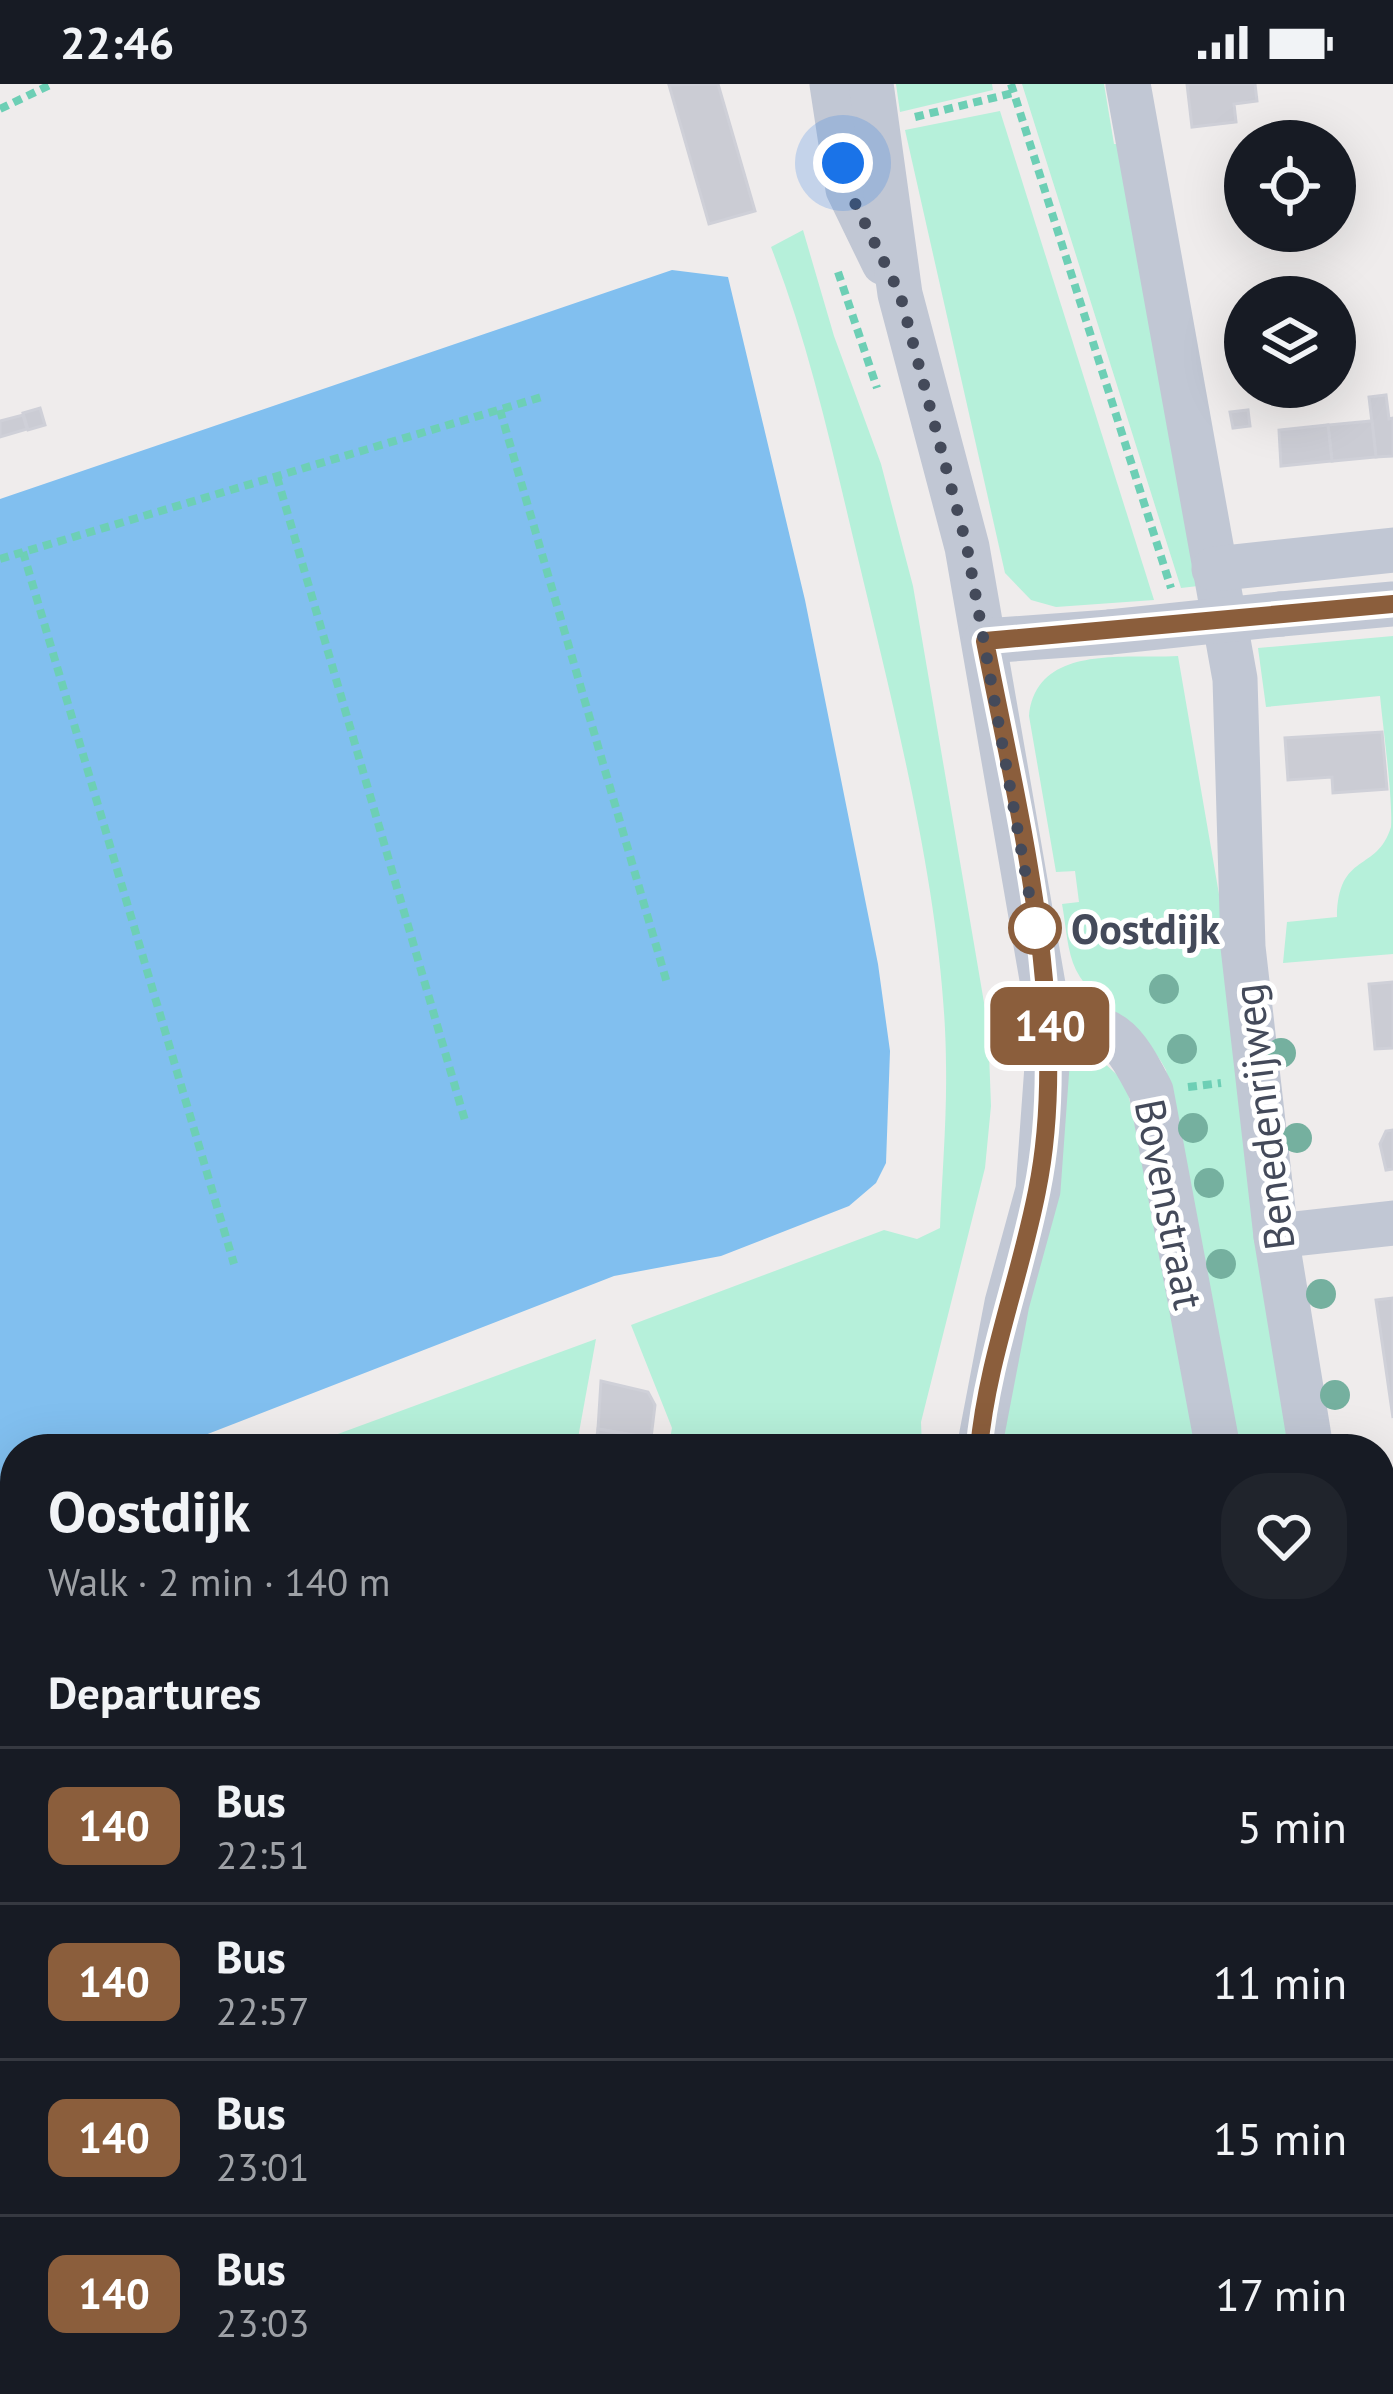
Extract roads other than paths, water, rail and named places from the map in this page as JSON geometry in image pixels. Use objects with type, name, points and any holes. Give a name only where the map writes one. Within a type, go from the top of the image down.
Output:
[{"type":"street","points":[[832,84],[848,189],[900,294]]},
{"type":"street","points":[[872,84],[900,294],[967,547],[1050,1025],[1038,1190],[1006,1303],[982,1434]]},
{"type":"street","name":"Benedenrijweg","points":[[1128,84],[1235,679],[1244,947],[1276,1236],[1309,1434]]},
{"type":"street","points":[[1214,569],[1393,550]]},
{"type":"street","points":[[985,641],[1393,604]]},
{"type":"street","name":"Bovenstraat","points":[[1050,1025],[1096,1024],[1122,1041],[1151,1091],[1215,1434]]},
{"type":"street","points":[[1276,1236],[1393,1223]]},
{"type":"water","points":[[672,270],[728,277],[805,600],[878,964],[890,1051],[886,1163],[876,1183],[849,1206],[721,1256],[614,1276],[208,1434],[0,1434],[0,499]]},
{"type":"place","name":"Oostdijk","points":[[1035,928]]}]
